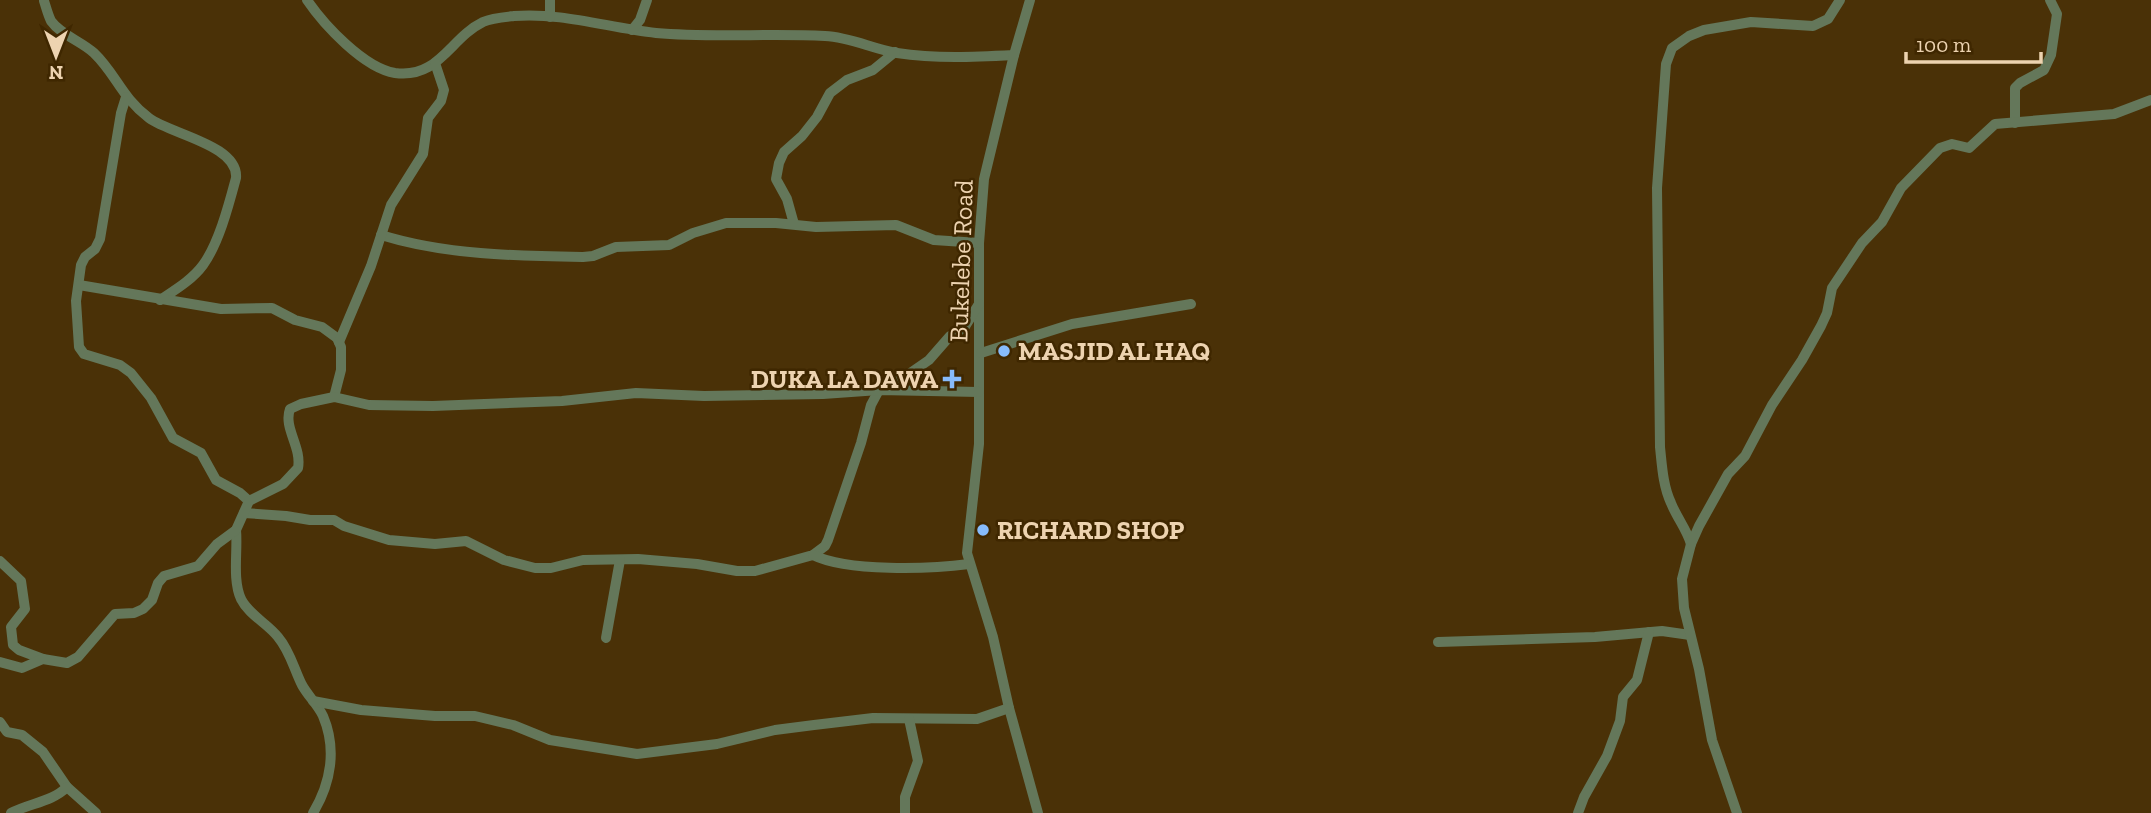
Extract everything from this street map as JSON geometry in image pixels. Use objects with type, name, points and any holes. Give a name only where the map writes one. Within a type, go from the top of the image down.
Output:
[{"type":"street","points":[[307,0],[329,27],[355,51],[380,68],[394,73],[423,71],[485,22],[518,16],[550,17],[632,30],[683,34],[825,36],[895,52],[953,57],[1014,55]]},
{"type":"street","points":[[550,0],[550,17]]},
{"type":"street","points":[[632,30],[640,20],[647,0]]},
{"type":"street","name":"Bukelebe Road","points":[[1030,0],[984,179],[979,243],[979,444],[968,537],[968,564],[993,637],[1038,813]]},
{"type":"street","points":[[1691,544],[1665,487],[1660,447],[1657,188],[1666,64],[1672,48],[1689,36],[1704,30],[1751,22],[1814,26],[1828,19],[1840,0]]},
{"type":"street","points":[[2015,123],[2015,88],[2044,69],[2050,55],[2057,15],[2050,0]]},
{"type":"street","points":[[44,1],[52,22],[94,53],[131,103],[161,126],[196,137],[234,163],[237,172],[211,252],[191,279],[160,300]]},
{"type":"street","points":[[794,224],[787,199],[776,179],[784,152],[802,136],[817,117],[830,93],[847,80],[873,70],[895,52]]},
{"type":"street","points":[[334,397],[341,370],[339,342],[371,266],[394,197],[423,154],[429,118],[443,96],[443,83],[435,63]]},
{"type":"street","points":[[126,97],[117,131],[100,239],[95,249],[83,260],[76,308],[77,340],[81,351],[120,365],[131,373],[154,402],[173,438],[201,453],[218,482],[240,493],[249,502]]},
{"type":"street","points":[[1737,813],[1712,740],[1690,635],[1682,579],[1691,544],[1699,526],[1728,474],[1745,456],[1772,405],[1815,337],[1827,313],[1832,288],[1862,243],[1882,222],[1908,178],[1940,148],[1952,144],[1969,149],[1991,126],[1998,124],[2114,114],[2151,100]]},
{"type":"street","points":[[381,234],[420,246],[491,254],[583,257],[616,247],[669,244],[693,233],[724,224],[794,224],[816,227],[896,225],[934,240],[979,243]]},
{"type":"street","points":[[79,285],[221,309],[272,308],[295,320],[322,327],[339,342]]},
{"type":"street","points":[[244,513],[314,521],[334,520],[344,526],[389,540],[435,544],[466,541],[503,560],[535,568],[551,568],[583,560],[620,559],[697,564],[746,572],[771,567],[813,555],[825,546],[878,390],[925,364],[950,336],[966,326],[979,304]]},
{"type":"street","points":[[981,353],[1072,324],[1191,304]]},
{"type":"street","points":[[313,813],[328,782],[331,763],[324,718],[303,687],[279,638],[242,600],[238,579],[236,530],[249,502],[283,484],[298,468],[296,445],[288,422],[289,410],[296,405],[334,397],[369,405],[433,406],[562,401],[636,393],[704,396],[823,394],[878,390],[979,392]]},
{"type":"street","points":[[0,561],[21,581],[25,609],[11,627],[13,645],[43,659],[68,663],[78,657],[115,614],[143,609],[152,600],[158,583],[164,576],[194,569],[217,544],[236,530]]},
{"type":"street","points":[[813,555],[861,566],[933,569],[968,564]]},
{"type":"street","points":[[606,638],[620,559]]},
{"type":"street","points":[[1438,642],[1595,637],[1649,632],[1690,635]]},
{"type":"street","points":[[1578,813],[1607,756],[1620,721],[1623,697],[1637,680],[1649,632]]},
{"type":"street","points":[[0,662],[22,667],[43,659]]},
{"type":"street","points":[[313,701],[361,710],[435,716],[475,716],[513,725],[550,740],[638,754],[717,744],[801,726],[873,718],[977,719],[1009,708]]},
{"type":"street","points":[[905,813],[905,797],[918,761],[909,719]]},
{"type":"street","points":[[0,722],[9,733],[22,735],[43,752],[68,787],[96,813]]},
{"type":"street","points":[[11,813],[25,805],[56,796],[68,787]]},
{"type":"place","name":"MASJID AL HAQ","points":[[1004,351]]},
{"type":"place","name":"DUKA LA DAWA","points":[[952,379]]},
{"type":"place","name":"RICHARD SHOP","points":[[983,530]]}]
